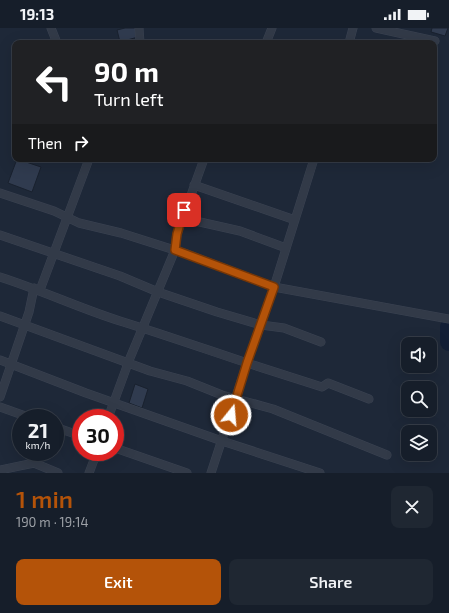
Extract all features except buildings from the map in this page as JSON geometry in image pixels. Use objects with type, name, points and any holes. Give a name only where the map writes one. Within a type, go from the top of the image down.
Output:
[{"type":"street","points":[[51,28],[56,40]]},
{"type":"street","points":[[139,28],[140,40]]},
{"type":"street","points":[[267,40],[272,28]]},
{"type":"street","points":[[350,40],[354,28]]},
{"type":"street","points":[[376,28],[431,40]]},
{"type":"street","points":[[0,397],[37,289],[88,162]]},
{"type":"street","points":[[111,409],[128,363],[175,250],[177,234],[182,218],[203,162]]},
{"type":"street","points":[[211,473],[274,287],[313,162]]},
{"type":"street","points":[[194,185],[295,220]]},
{"type":"street","points":[[0,193],[54,211],[79,223],[120,233],[175,250],[274,287],[449,319]]},
{"type":"street","points":[[182,218],[240,231],[286,248]]},
{"type":"street","points":[[0,235],[120,276],[158,292],[261,325],[284,328],[321,342]]},
{"type":"street","points":[[0,277],[37,289],[120,321],[144,327],[247,363],[322,387],[328,383],[369,398]]},
{"type":"street","points":[[0,316],[150,371],[187,381],[272,409],[387,455]]},
{"type":"street","points":[[0,360],[86,393],[222,441],[320,473]]},
{"type":"street","points":[[0,407],[12,411]]},
{"type":"street","points":[[124,451],[187,473]]},
{"type":"street","points":[[89,473],[94,461]]},
{"type":"street","points":[[0,470],[34,463],[58,473]]},
{"type":"waterway","points":[[449,327],[449,342]]},
{"type":"route","points":[[184,210],[177,234],[175,250],[274,287],[247,363],[231,415]]}]
